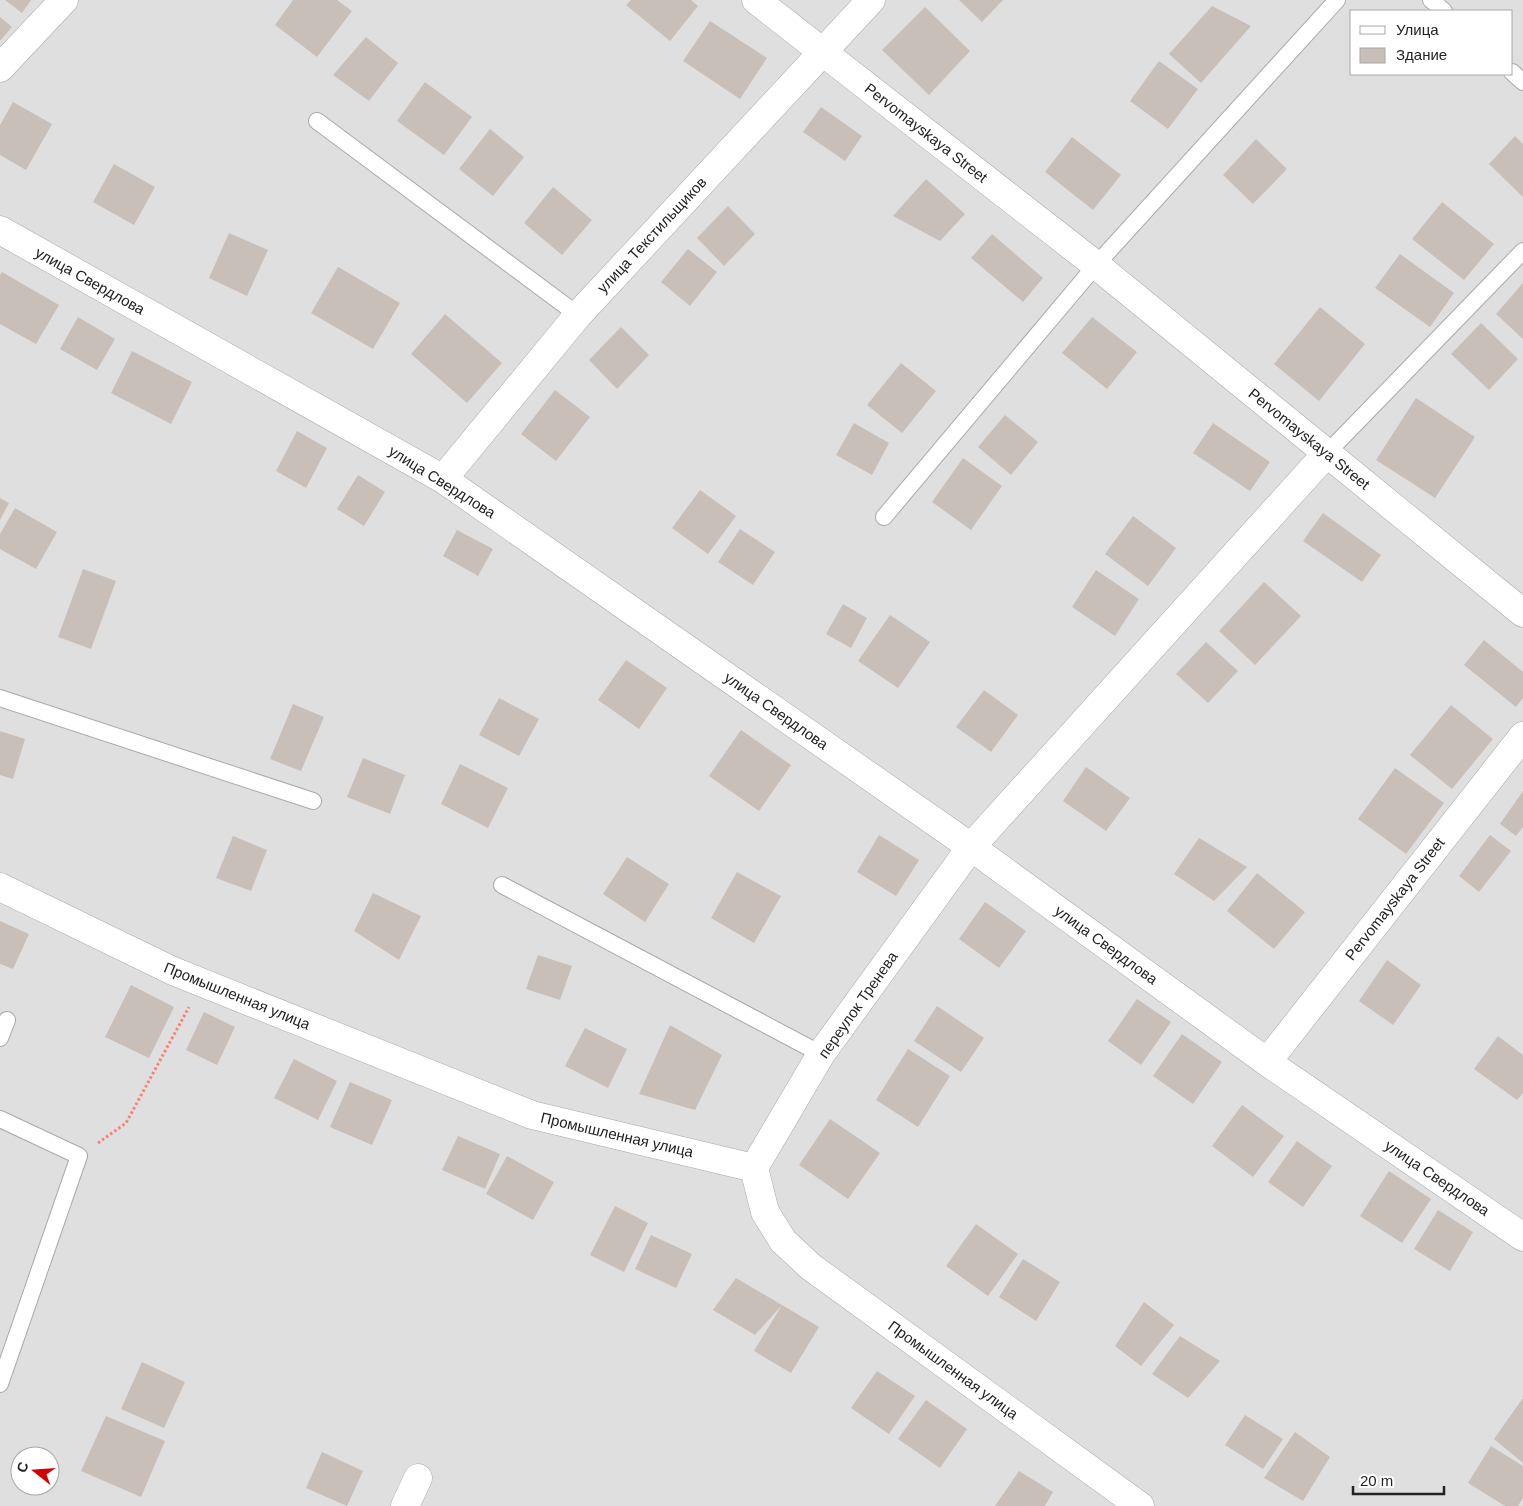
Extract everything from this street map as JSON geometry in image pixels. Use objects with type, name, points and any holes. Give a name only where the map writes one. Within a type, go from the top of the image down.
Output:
[{"type":"street","points":[[0,68],[64,0]]},
{"type":"street","name":"Pervomayskaya Street","points":[[756,0],[1096,265],[1523,613]]},
{"type":"street","name":"улица Текстильщиков","points":[[443,479],[578,316],[872,0]]},
{"type":"street","name":"улица Свердлова","points":[[0,230],[443,479],[971,847],[1267,1062],[1523,1237]]},
{"type":"street","name":"переулок Тренева","points":[[754,1168],[822,1054],[971,847],[1327,453]]},
{"type":"street","name":"Pervomayskaya Street","points":[[1267,1062],[1523,736]]},
{"type":"street","name":"Промышленная улица","points":[[0,887],[173,971],[532,1115],[754,1168],[765,1212],[783,1241],[811,1267],[1140,1506]]},
{"type":"street","points":[[405,1506],[418,1478]]},
{"type":"lane","points":[[884,517],[1096,265],[1338,0]]},
{"type":"lane","points":[[1431,0],[1443,10]]},
{"type":"lane","points":[[1513,73],[1523,82]]},
{"type":"lane","points":[[317,121],[578,316]]},
{"type":"lane","points":[[1327,453],[1523,252]]},
{"type":"lane","points":[[0,698],[313,801]]},
{"type":"lane","points":[[502,886],[822,1054]]},
{"type":"lane","points":[[0,1038],[7,1020]]},
{"type":"lane","points":[[0,1119],[79,1156],[0,1384]]},
{"type":"path","points":[[79,1156],[126,1123],[202,982]]},
{"type":"shaded area","points":[[0,0],[1523,0],[1523,1506],[0,1506]]},
{"type":"building","points":[[5,0],[31,0],[22,13]]},
{"type":"building","points":[[293,0],[337,0],[352,11],[317,57],[275,25]]},
{"type":"building","points":[[631,0],[691,0],[698,6],[670,41],[626,5]]},
{"type":"building","points":[[959,0],[1003,0],[982,22]]},
{"type":"building","points":[[1212,6],[1251,26],[1201,83],[1169,54]]},
{"type":"building","points":[[925,7],[970,51],[929,95],[882,50]]},
{"type":"building","points":[[0,17],[12,27],[0,41]]},
{"type":"building","points":[[710,21],[767,58],[740,99],[683,61]]},
{"type":"building","points":[[366,37],[398,63],[369,101],[333,75]]},
{"type":"building","points":[[1159,61],[1198,89],[1168,129],[1130,101]]},
{"type":"building","points":[[425,82],[472,117],[444,155],[397,121]]},
{"type":"building","points":[[13,102],[52,124],[26,170],[0,155],[0,125]]},
{"type":"building","points":[[821,107],[862,136],[845,161],[803,132]]},
{"type":"building","points":[[490,129],[524,157],[493,196],[459,169]]},
{"type":"building","points":[[1515,136],[1523,144],[1523,197],[1489,164]]},
{"type":"building","points":[[1072,137],[1121,175],[1093,210],[1045,172]]},
{"type":"building","points":[[1256,139],[1287,169],[1253,204],[1223,175]]},
{"type":"building","points":[[114,164],[155,187],[134,225],[93,202]]},
{"type":"building","points":[[926,179],[965,214],[940,241],[893,216]]},
{"type":"building","points":[[553,187],[592,220],[562,255],[524,223]]},
{"type":"building","points":[[1442,202],[1494,244],[1464,280],[1412,239]]},
{"type":"building","points":[[728,206],[755,234],[724,266],[697,238]]},
{"type":"building","points":[[229,233],[268,250],[247,296],[209,278]]},
{"type":"building","points":[[992,234],[1043,278],[1023,302],[971,258]]},
{"type":"building","points":[[688,249],[717,272],[690,306],[661,282]]},
{"type":"building","points":[[1400,254],[1454,293],[1430,327],[1375,288]]},
{"type":"building","points":[[338,267],[400,303],[373,349],[311,313]]},
{"type":"building","points":[[2,272],[59,305],[36,344],[0,324],[0,275]]},
{"type":"building","points":[[1523,283],[1523,339],[1496,314]]},
{"type":"building","points":[[1320,307],[1365,344],[1319,401],[1274,364]]},
{"type":"building","points":[[445,314],[502,363],[467,403],[411,354]]},
{"type":"building","points":[[78,317],[115,339],[97,370],[60,349]]},
{"type":"building","points":[[1092,317],[1137,352],[1107,389],[1062,353]]},
{"type":"building","points":[[1481,323],[1518,359],[1489,390],[1451,354]]},
{"type":"building","points":[[621,327],[649,355],[617,389],[589,360]]},
{"type":"building","points":[[132,351],[192,382],[171,424],[111,393]]},
{"type":"building","points":[[901,363],[936,391],[902,433],[867,405]]},
{"type":"building","points":[[555,390],[590,417],[556,461],[521,434]]},
{"type":"building","points":[[1416,398],[1475,437],[1435,498],[1376,460]]},
{"type":"building","points":[[1005,415],[1038,442],[1011,475],[978,447]]},
{"type":"building","points":[[854,423],[889,443],[872,475],[836,455]]},
{"type":"building","points":[[1213,423],[1270,462],[1250,491],[1193,453]]},
{"type":"building","points":[[297,431],[327,448],[306,488],[276,471]]},
{"type":"building","points":[[963,458],[1002,486],[971,530],[932,502]]},
{"type":"building","points":[[358,475],[385,492],[364,526],[337,509]]},
{"type":"building","points":[[700,490],[736,516],[708,554],[672,528]]},
{"type":"building","points":[[0,498],[9,503],[0,520]]},
{"type":"building","points":[[15,508],[57,532],[36,569],[0,549],[0,534]]},
{"type":"building","points":[[1323,513],[1381,555],[1362,582],[1303,541]]},
{"type":"building","points":[[1133,516],[1176,548],[1148,586],[1105,554]]},
{"type":"building","points":[[740,529],[775,552],[753,585],[718,562]]},
{"type":"building","points":[[457,530],[493,549],[478,576],[443,556]]},
{"type":"building","points":[[83,569],[116,581],[91,649],[58,637]]},
{"type":"building","points":[[1096,570],[1139,599],[1115,636],[1072,607]]},
{"type":"building","points":[[1264,582],[1301,616],[1255,665],[1219,631]]},
{"type":"building","points":[[843,604],[867,618],[851,648],[826,634]]},
{"type":"building","points":[[890,615],[930,642],[898,688],[858,661]]},
{"type":"building","points":[[1484,640],[1523,672],[1523,698],[1516,707],[1464,665]]},
{"type":"building","points":[[1206,642],[1238,671],[1208,703],[1176,674]]},
{"type":"building","points":[[626,660],[667,688],[639,729],[598,700]]},
{"type":"building","points":[[984,690],[1018,715],[991,752],[956,727]]},
{"type":"building","points":[[499,698],[539,719],[519,756],[479,735]]},
{"type":"building","points":[[293,704],[324,717],[301,771],[270,759]]},
{"type":"building","points":[[1451,705],[1493,739],[1452,789],[1410,755]]},
{"type":"building","points":[[741,730],[791,765],[759,811],[709,776]]},
{"type":"building","points":[[0,731],[25,739],[13,779],[0,775]]},
{"type":"building","points":[[363,758],[405,775],[390,814],[347,797]]},
{"type":"building","points":[[460,764],[508,788],[488,828],[441,804]]},
{"type":"building","points":[[1086,767],[1130,798],[1106,831],[1063,801]]},
{"type":"building","points":[[1395,768],[1444,803],[1406,854],[1358,819]]},
{"type":"building","points":[[1523,791],[1523,827],[1516,836],[1500,824]]},
{"type":"building","points":[[879,835],[919,860],[896,896],[857,872]]},
{"type":"building","points":[[1490,835],[1511,851],[1479,892],[1459,876]]},
{"type":"building","points":[[233,836],[267,850],[251,891],[216,878]]},
{"type":"building","points":[[1199,838],[1247,867],[1214,901],[1174,874]]},
{"type":"building","points":[[627,857],[669,884],[645,922],[603,894]]},
{"type":"building","points":[[737,872],[781,896],[754,943],[711,918]]},
{"type":"building","points":[[1257,873],[1305,912],[1274,949],[1227,911]]},
{"type":"building","points":[[373,893],[421,916],[399,960],[354,931]]},
{"type":"building","points":[[985,902],[1026,931],[999,968],[959,939]]},
{"type":"building","points":[[0,921],[29,934],[13,969],[0,964]]},
{"type":"building","points":[[538,955],[572,966],[560,1000],[526,989]]},
{"type":"building","points":[[1387,960],[1421,985],[1393,1025],[1359,1001]]},
{"type":"building","points":[[131,985],[174,1007],[149,1058],[105,1037]]},
{"type":"building","points":[[1137,999],[1171,1022],[1141,1065],[1108,1041]]},
{"type":"building","points":[[937,1006],[984,1038],[961,1072],[914,1041]]},
{"type":"building","points":[[204,1012],[235,1027],[217,1065],[186,1050]]},
{"type":"building","points":[[670,1025],[722,1055],[695,1110],[639,1094]]},
{"type":"building","points":[[585,1028],[627,1049],[608,1088],[565,1066]]},
{"type":"building","points":[[1182,1034],[1222,1062],[1193,1104],[1153,1076]]},
{"type":"building","points":[[1498,1036],[1523,1055],[1523,1093],[1517,1100],[1474,1069]]},
{"type":"building","points":[[908,1049],[950,1076],[918,1127],[876,1100]]},
{"type":"building","points":[[294,1059],[337,1081],[318,1120],[274,1098]]},
{"type":"building","points":[[350,1082],[392,1100],[372,1145],[330,1127]]},
{"type":"building","points":[[1242,1105],[1284,1136],[1253,1177],[1212,1146]]},
{"type":"building","points":[[830,1119],[880,1153],[848,1199],[799,1165]]},
{"type":"building","points":[[458,1136],[500,1154],[485,1189],[442,1170]]},
{"type":"building","points":[[1297,1141],[1332,1166],[1303,1207],[1268,1182]]},
{"type":"building","points":[[507,1156],[554,1182],[533,1220],[486,1194]]},
{"type":"building","points":[[1389,1171],[1431,1199],[1402,1243],[1360,1216]]},
{"type":"building","points":[[615,1206],[648,1223],[624,1272],[590,1255]]},
{"type":"building","points":[[1438,1210],[1473,1232],[1450,1271],[1414,1249]]},
{"type":"building","points":[[976,1224],[1018,1254],[988,1296],[946,1266]]},
{"type":"building","points":[[651,1235],[692,1254],[676,1288],[635,1269]]},
{"type":"building","points":[[1023,1259],[1060,1282],[1036,1321],[999,1297]]},
{"type":"building","points":[[736,1278],[782,1305],[755,1335],[713,1310]]},
{"type":"building","points":[[1144,1302],[1174,1325],[1141,1366],[1115,1346]]},
{"type":"building","points":[[782,1305],[819,1327],[791,1373],[754,1351]]},
{"type":"building","points":[[1180,1336],[1220,1361],[1188,1398],[1152,1374]]},
{"type":"building","points":[[142,1362],[185,1382],[164,1428],[121,1409]]},
{"type":"building","points":[[877,1371],[915,1396],[889,1434],[851,1408]]},
{"type":"building","points":[[1523,1398],[1523,1463],[1494,1439]]},
{"type":"building","points":[[926,1400],[967,1429],[940,1468],[898,1439]]},
{"type":"building","points":[[1245,1415],[1283,1439],[1263,1469],[1225,1445]]},
{"type":"building","points":[[106,1416],[165,1441],[141,1497],[81,1471]]},
{"type":"building","points":[[1295,1432],[1330,1457],[1303,1501],[1264,1478]]},
{"type":"building","points":[[1491,1446],[1523,1466],[1523,1498],[1518,1506],[1505,1506],[1468,1483]]},
{"type":"building","points":[[322,1452],[363,1471],[347,1506],[306,1488]]},
{"type":"building","points":[[1019,1471],[1053,1492],[1045,1506],[995,1506]]}]
